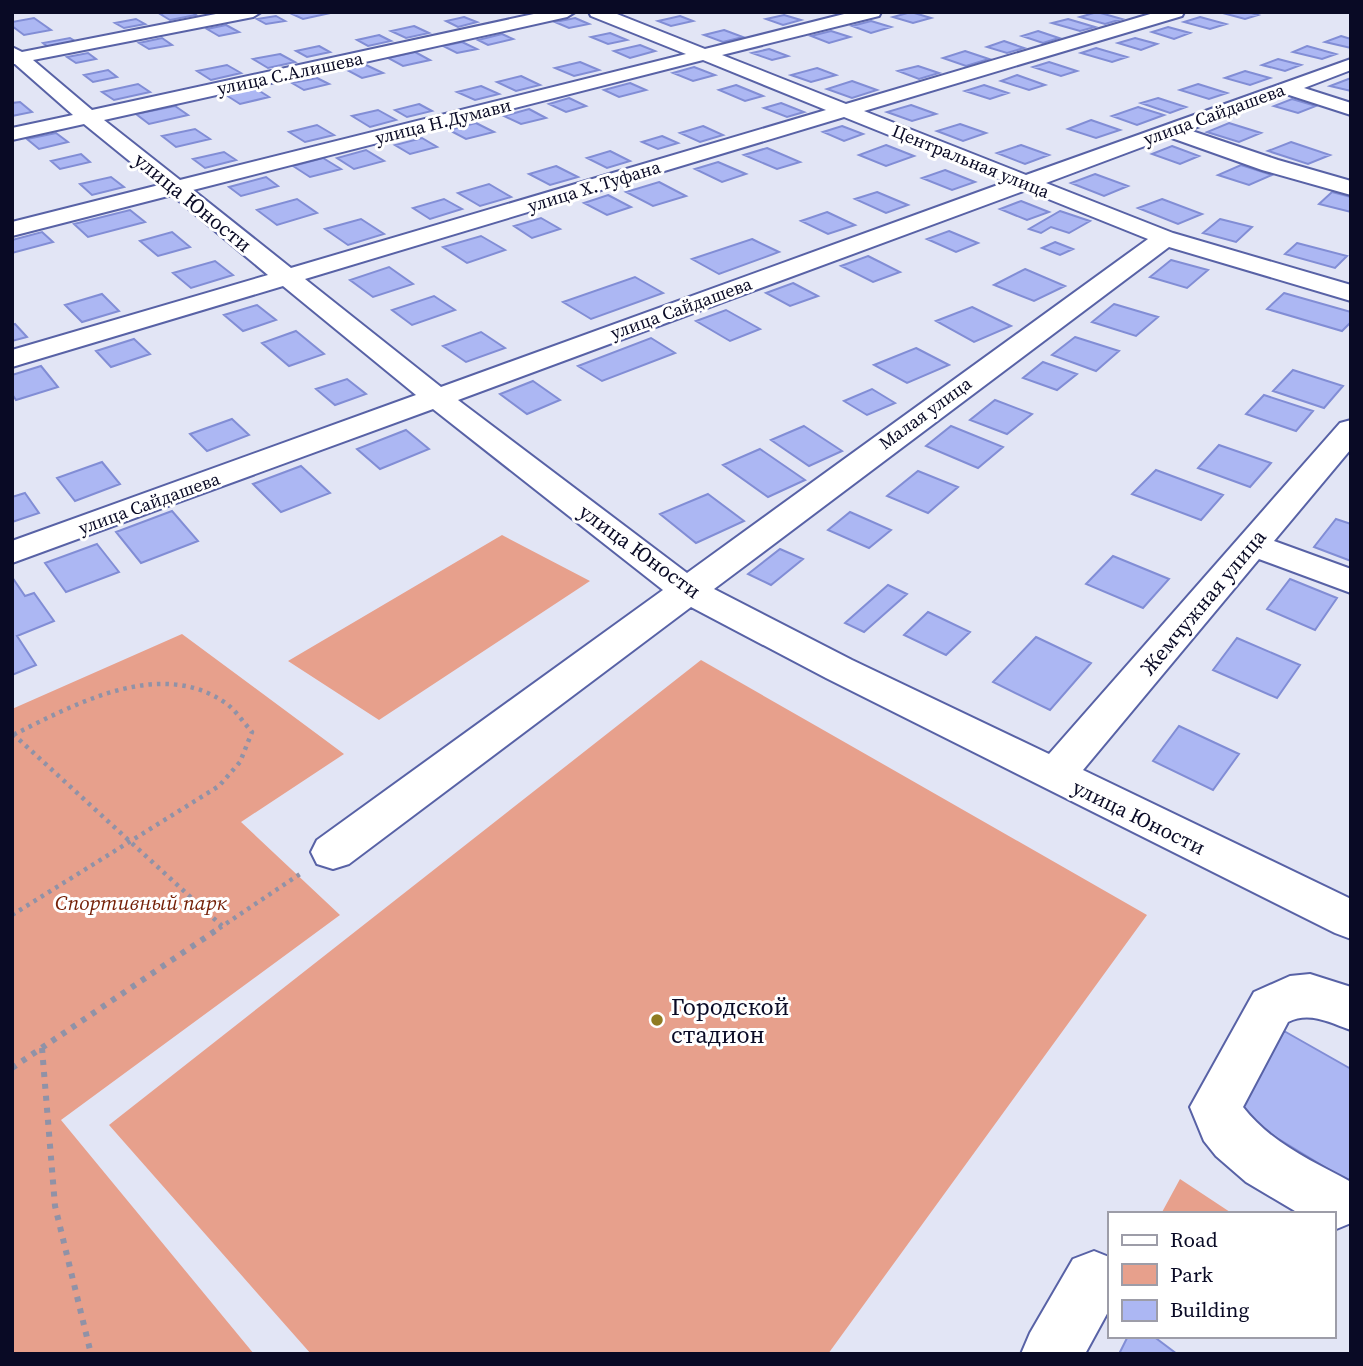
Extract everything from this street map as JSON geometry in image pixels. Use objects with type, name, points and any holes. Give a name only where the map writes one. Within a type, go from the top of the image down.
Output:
[{"type":"street","points":[[15,56],[253,12]]},
{"type":"street","name":"улица С.Алишева","points":[[12,134],[567,12]]},
{"type":"street","name":"Центральная улица","points":[[597,12],[1165,238],[1351,293]]},
{"type":"street","name":"улица Н.Думави","points":[[12,229],[873,12]]},
{"type":"street","name":"улица Х. Туфана","points":[[12,359],[1176,12]]},
{"type":"street","name":"улица Юности","points":[[15,56],[437,398],[685,589],[1351,920]]},
{"type":"street","name":"улица Сайдашева","points":[[12,553],[1351,64]]},
{"type":"street","points":[[1285,88],[1351,109]]},
{"type":"street","points":[[1168,130],[1270,165],[1351,188]]},
{"type":"street","name":"Малая улица","points":[[333,852],[685,589],[1165,238]]},
{"type":"street","name":"Жемчужная улица","points":[[1055,775],[1351,429]]},
{"type":"street","points":[[1252,544],[1351,582]]},
{"type":"street","points":[[1334,1203],[1242,1147],[1226,1131],[1216,1107],[1271,1007],[1290,997],[1310,995],[1351,1009]]},
{"type":"street","points":[[1051,1354],[1094,1280]]},
{"type":"path","points":[[12,915],[130,841],[197,802],[234,772],[247,754],[251,732],[235,712],[211,695],[174,684],[153,684],[105,693],[13,734],[130,841],[222,926]]},
{"type":"path","points":[[12,1068],[333,852]]},
{"type":"path","points":[[42,1047],[55,1206],[91,1354]]},
{"type":"green space","points":[[502,535],[590,581],[379,720],[288,661]]},
{"type":"green space","name":"Спортивный парк","points":[[182,634],[344,754],[241,822],[340,915],[61,1120],[254,1354],[12,1354],[12,709]]},
{"type":"green space","name":"Городской стадион","points":[[701,660],[1147,915],[828,1354],[311,1354],[109,1125]]},
{"type":"green space","points":[[1180,1179],[1230,1212],[1162,1212]]},
{"type":"building","points":[[192,12],[196,15],[170,20],[160,14]]},
{"type":"building","points":[[335,12],[303,19],[292,14]]},
{"type":"building","points":[[911,12],[931,18],[913,23],[893,17]]},
{"type":"building","points":[[1097,12],[1122,19],[1105,24],[1080,17]]},
{"type":"building","points":[[1219,12],[1248,12],[1258,15],[1245,19]]},
{"type":"building","points":[[784,15],[801,20],[783,25],[766,19]]},
{"type":"building","points":[[276,16],[285,21],[266,24],[257,19]]},
{"type":"building","points":[[680,16],[693,21],[671,26],[658,21]]},
{"type":"building","points":[[464,17],[477,22],[458,27],[446,21]]},
{"type":"building","points":[[1200,17],[1226,24],[1210,29],[1184,22]]},
{"type":"building","points":[[34,18],[51,30],[24,35],[12,26],[12,22]]},
{"type":"building","points":[[575,18],[589,24],[569,28],[555,22]]},
{"type":"building","points":[[136,19],[145,24],[124,28],[115,23]]},
{"type":"building","points":[[1068,19],[1095,27],[1080,31],[1052,23]]},
{"type":"building","points":[[871,21],[891,27],[871,33],[852,26]]},
{"type":"building","points":[[226,25],[239,32],[219,36],[207,29]]},
{"type":"building","points":[[414,26],[429,33],[406,38],[391,31]]},
{"type":"building","points":[[1168,27],[1190,33],[1174,39],[1152,32]]},
{"type":"building","points":[[724,30],[743,37],[723,42],[704,35]]},
{"type":"building","points":[[831,31],[850,37],[829,43],[811,36]]},
{"type":"building","points":[[1038,31],[1059,38],[1043,43],[1022,36]]},
{"type":"building","points":[[610,33],[627,40],[608,44],[591,37]]},
{"type":"building","points":[[502,34],[513,39],[488,45],[478,40]]},
{"type":"building","points":[[379,35],[391,41],[368,46],[357,40]]},
{"type":"building","points":[[1341,36],[1351,39],[1351,48],[1325,42]]},
{"type":"building","points":[[70,38],[75,41],[48,47],[43,43]]},
{"type":"building","points":[[162,38],[172,45],[149,49],[139,43]]},
{"type":"building","points":[[1135,38],[1157,44],[1141,50],[1118,43]]},
{"type":"building","points":[[1004,41],[1024,48],[1007,53],[987,47]]},
{"type":"building","points":[[462,42],[477,49],[457,53],[443,46]]},
{"type":"building","points":[[640,45],[655,51],[630,58],[614,51]]},
{"type":"building","points":[[319,46],[330,52],[307,57],[296,51]]},
{"type":"building","points":[[1307,46],[1336,54],[1322,59],[1293,52]]},
{"type":"building","points":[[1096,48],[1127,57],[1112,62],[1081,53]]},
{"type":"building","points":[[769,49],[788,56],[772,60],[752,53]]},
{"type":"building","points":[[965,51],[989,59],[966,66],[943,58]]},
{"type":"building","points":[[415,52],[430,60],[403,66],[388,58]]},
{"type":"building","points":[[88,53],[96,59],[76,63],[67,57]]},
{"type":"building","points":[[280,54],[295,62],[268,68],[253,59]]},
{"type":"building","points":[[1278,59],[1301,65],[1285,71],[1262,65]]},
{"type":"building","points":[[580,62],[599,70],[574,76],[555,68]]},
{"type":"building","points":[[1049,62],[1077,71],[1061,76],[1033,67]]},
{"type":"building","points":[[227,65],[241,73],[211,80],[197,71]]},
{"type":"building","points":[[366,65],[383,73],[362,78],[345,69]]},
{"type":"building","points":[[918,66],[939,73],[919,79],[898,71]]},
{"type":"building","points":[[694,67],[715,75],[693,81],[673,73]]},
{"type":"building","points":[[817,68],[836,75],[811,82],[791,75]]},
{"type":"building","points":[[108,70],[117,77],[93,82],[84,75]]},
{"type":"building","points":[[1245,71],[1270,78],[1250,85],[1225,78]]},
{"type":"building","points":[[1017,75],[1045,85],[1029,90],[1001,81]]},
{"type":"building","points":[[521,76],[540,85],[516,91],[497,82]]},
{"type":"building","points":[[317,78],[329,84],[304,90],[292,83]]},
{"type":"building","points":[[1351,78],[1351,91],[1330,86]]},
{"type":"building","points":[[852,81],[877,90],[852,98],[827,89]]},
{"type":"building","points":[[630,83],[646,90],[619,97],[604,90]]},
{"type":"building","points":[[138,84],[150,92],[114,100],[102,92]]},
{"type":"building","points":[[1198,84],[1227,93],[1209,99],[1180,90]]},
{"type":"building","points":[[736,85],[763,96],[745,101],[719,90]]},
{"type":"building","points":[[984,85],[1008,93],[990,99],[965,91]]},
{"type":"building","points":[[481,86],[499,94],[475,100],[457,92]]},
{"type":"building","points":[[255,88],[269,97],[240,104],[226,95]]},
{"type":"building","points":[[569,98],[586,106],[566,112],[549,104]]},
{"type":"building","points":[[1158,98],[1186,107],[1170,113],[1141,103]]},
{"type":"building","points":[[1292,99],[1316,106],[1298,113],[1274,106]]},
{"type":"building","points":[[20,102],[32,112],[12,116],[12,103]]},
{"type":"building","points":[[781,103],[804,112],[787,117],[764,108]]},
{"type":"building","points":[[419,104],[432,111],[407,117],[395,110]]},
{"type":"building","points":[[911,105],[936,114],[912,121],[887,112]]},
{"type":"building","points":[[175,106],[188,115],[149,124],[136,114]]},
{"type":"building","points":[[1138,107],[1164,115],[1137,125],[1112,116]]},
{"type":"building","points":[[529,109],[546,118],[521,124],[504,116]]},
{"type":"building","points":[[378,110],[396,120],[370,127],[352,116]]},
{"type":"building","points":[[1091,120],[1120,130],[1096,138],[1068,129]]},
{"type":"building","points":[[476,123],[494,132],[466,139],[449,130]]},
{"type":"building","points":[[1229,123],[1261,133],[1239,142],[1207,132]]},
{"type":"building","points":[[960,124],[986,133],[963,141],[937,131]]},
{"type":"building","points":[[317,125],[334,135],[305,142],[289,132]]},
{"type":"building","points":[[703,126],[723,135],[700,142],[680,133]]},
{"type":"building","points":[[842,126],[863,134],[844,141],[823,132]]},
{"type":"building","points":[[195,129],[210,139],[176,147],[162,136]]},
{"type":"building","points":[[56,133],[68,142],[39,149],[27,139]]},
{"type":"building","points":[[662,136],[678,143],[658,149],[642,142]]},
{"type":"building","points":[[422,138],[437,147],[410,154],[395,145]]},
{"type":"building","points":[[1291,142],[1330,155],[1308,164],[1268,151]]},
{"type":"building","points":[[886,145],[914,156],[886,166],[859,155]]},
{"type":"building","points":[[1021,145],[1049,155],[1025,164],[997,153]]},
{"type":"building","points":[[1172,146],[1199,156],[1180,164],[1152,154]]},
{"type":"building","points":[[767,148],[800,162],[777,169],[744,155]]},
{"type":"building","points":[[366,150],[384,161],[354,169],[337,158]]},
{"type":"building","points":[[610,151],[630,161],[607,168],[587,158]]},
{"type":"building","points":[[224,152],[236,160],[205,168],[193,159]]},
{"type":"building","points":[[81,154],[90,162],[60,169],[51,161]]},
{"type":"building","points":[[323,158],[341,169],[310,177],[293,166]]},
{"type":"building","points":[[718,162],[746,174],[722,182],[695,169]]},
{"type":"building","points":[[1241,165],[1272,175],[1249,185],[1218,175]]},
{"type":"building","points":[[556,166],[578,177],[550,185],[529,174]]},
{"type":"building","points":[[945,170],[975,182],[952,190],[922,178]]},
{"type":"building","points":[[1095,174],[1128,186],[1104,196],[1071,183]]},
{"type":"building","points":[[111,177],[124,187],[92,195],[80,184]]},
{"type":"building","points":[[266,177],[278,186],[241,196],[229,187]]},
{"type":"building","points":[[659,182],[686,196],[653,206],[626,192]]},
{"type":"building","points":[[489,184],[511,197],[480,206],[458,193]]},
{"type":"building","points":[[877,192],[908,205],[886,213],[855,199]]},
{"type":"building","points":[[1332,192],[1351,197],[1351,212],[1319,204]]},
{"type":"building","points":[[608,195],[631,207],[607,215],[584,203]]},
{"type":"building","points":[[297,199],[317,213],[277,225],[257,210]]},
{"type":"building","points":[[444,199],[462,209],[430,219],[413,208]]},
{"type":"building","points":[[1162,199],[1202,214],[1178,224],[1138,208]]},
{"type":"building","points":[[1021,201],[1049,212],[1027,220],[1000,209]]},
{"type":"building","points":[[130,210],[145,222],[88,237],[74,224]]},
{"type":"building","points":[[1060,211],[1090,221],[1069,233],[1051,227],[1041,233],[1029,229]]},
{"type":"building","points":[[827,212],[855,225],[828,234],[801,221]]},
{"type":"building","points":[[541,218],[560,229],[532,238],[514,226]]},
{"type":"building","points":[[361,219],[384,234],[348,245],[325,229]]},
{"type":"building","points":[[1220,219],[1252,227],[1236,242],[1203,233]]},
{"type":"building","points":[[949,231],[978,243],[956,252],[927,239]]},
{"type":"building","points":[[42,232],[53,242],[12,253],[12,240]]},
{"type":"building","points":[[172,232],[190,247],[158,256],[140,241]]},
{"type":"building","points":[[481,236],[505,250],[467,263],[443,247]]},
{"type":"building","points":[[752,239],[779,252],[719,274],[692,259]]},
{"type":"building","points":[[1055,242],[1073,249],[1060,255],[1042,248]]},
{"type":"building","points":[[1297,243],[1347,256],[1335,268],[1285,254]]},
{"type":"building","points":[[868,256],[900,272],[873,282],[841,266]]},
{"type":"building","points":[[1171,260],[1208,270],[1187,288],[1150,277]]},
{"type":"building","points":[[215,261],[233,275],[191,288],[173,273]]},
{"type":"building","points":[[389,267],[413,284],[373,297],[350,280]]},
{"type":"building","points":[[1025,269],[1065,286],[1034,301],[994,285]]},
{"type":"building","points":[[635,277],[663,293],[591,319],[563,302]]},
{"type":"building","points":[[793,283],[818,296],[790,306],[766,293]]},
{"type":"building","points":[[1284,293],[1351,312],[1351,322],[1342,331],[1267,309]]},
{"type":"building","points":[[102,294],[119,311],[82,322],[65,305]]},
{"type":"building","points":[[434,296],[455,310],[412,325],[392,310]]},
{"type":"building","points":[[1114,304],[1158,317],[1136,336],[1092,322]]},
{"type":"building","points":[[257,305],[276,320],[243,331],[224,315]]},
{"type":"building","points":[[972,307],[1011,326],[974,342],[936,321]]},
{"type":"building","points":[[726,310],[760,329],[730,341],[696,321]]},
{"type":"building","points":[[15,324],[27,337],[12,341],[12,325]]},
{"type":"building","points":[[296,331],[324,354],[289,366],[262,343]]},
{"type":"building","points":[[481,332],[505,348],[466,362],[443,346]]},
{"type":"building","points":[[1075,337],[1119,351],[1096,371],[1052,355]]},
{"type":"building","points":[[651,338],[675,353],[602,381],[578,366]]},
{"type":"building","points":[[134,339],[150,354],[111,367],[96,351]]},
{"type":"building","points":[[916,348],[949,365],[907,383],[874,365]]},
{"type":"building","points":[[1043,362],[1077,374],[1057,390],[1023,378]]},
{"type":"building","points":[[41,366],[58,387],[16,400],[12,394],[12,375]]},
{"type":"building","points":[[1293,370],[1343,386],[1324,408],[1273,391]]},
{"type":"building","points":[[347,379],[366,394],[335,405],[316,389]]},
{"type":"building","points":[[533,381],[560,400],[527,414],[500,394]]},
{"type":"building","points":[[872,389],[895,403],[867,415],[844,401]]},
{"type":"building","points":[[1264,395],[1313,411],[1296,431],[1246,414]]},
{"type":"building","points":[[995,400],[1032,414],[1007,434],[970,420]]},
{"type":"building","points":[[232,419],[249,435],[207,451],[190,434]]},
{"type":"building","points":[[804,426],[842,451],[809,466],[771,440]]},
{"type":"building","points":[[951,426],[1003,447],[978,468],[926,446]]},
{"type":"building","points":[[406,430],[429,449],[380,469],[357,449]]},
{"type":"building","points":[[1219,445],[1271,463],[1250,487],[1198,468]]},
{"type":"building","points":[[760,449],[805,480],[768,497],[723,465]]},
{"type":"building","points":[[102,462],[120,484],[75,501],[57,478]]},
{"type":"building","points":[[301,466],[330,493],[281,512],[253,484]]},
{"type":"building","points":[[1156,470],[1223,495],[1201,520],[1132,494]]},
{"type":"building","points":[[918,471],[958,487],[928,513],[887,496]]},
{"type":"building","points":[[25,493],[39,513],[12,522],[12,497]]},
{"type":"building","points":[[708,494],[744,521],[696,543],[660,514]]},
{"type":"building","points":[[172,511],[198,541],[141,563],[116,532]]},
{"type":"building","points":[[850,512],[891,530],[869,548],[828,530]]},
{"type":"building","points":[[1336,519],[1351,524],[1351,561],[1314,547]]},
{"type":"building","points":[[97,544],[119,572],[66,592],[45,563]]},
{"type":"building","points":[[780,549],[803,559],[771,585],[748,574]]},
{"type":"building","points":[[1113,556],[1169,579],[1143,608],[1086,584]]},
{"type":"building","points":[[12,577],[25,596],[34,593],[54,621],[17,636],[36,665],[12,675]]},
{"type":"building","points":[[1290,579],[1337,598],[1315,630],[1267,609]]},
{"type":"building","points":[[888,585],[907,594],[864,632],[845,623]]},
{"type":"building","points":[[928,612],[970,632],[946,655],[904,635]]},
{"type":"building","points":[[1036,637],[1091,663],[1050,710],[993,682]]},
{"type":"building","points":[[1237,638],[1300,665],[1277,698],[1213,670]]},
{"type":"building","points":[[1179,726],[1239,754],[1213,790],[1153,761]]},
{"type":"building","points":[[1284,1031],[1351,1069],[1351,1183],[1239,1115]]},
{"type":"building","points":[[1127,1338],[1156,1338],[1177,1354],[1119,1354]]},
{"type":"place","name":"Городской стадион","points":[[657,1020]]}]
